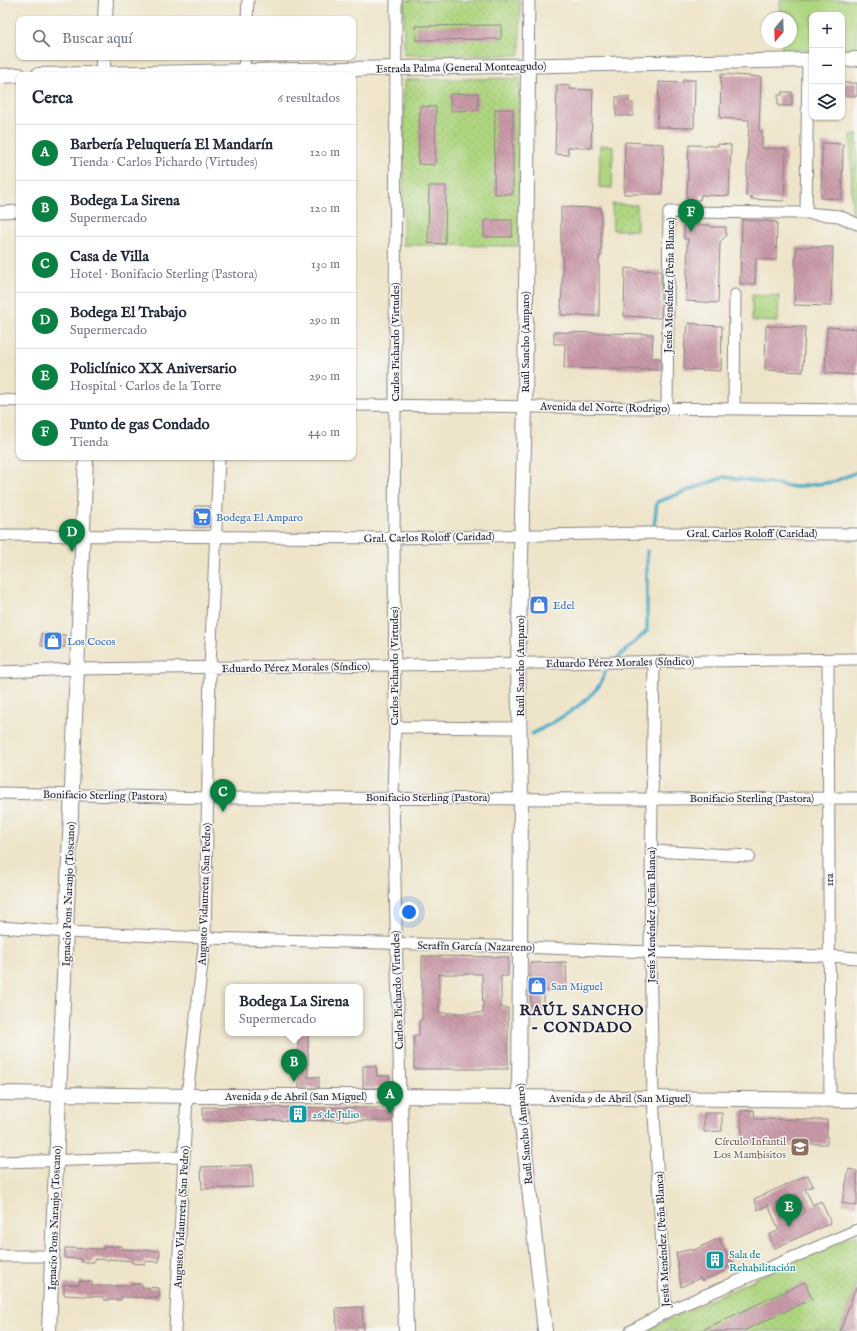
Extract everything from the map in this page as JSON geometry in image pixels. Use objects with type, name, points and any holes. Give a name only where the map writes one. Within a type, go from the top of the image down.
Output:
[{"type":"street","points":[[105,16],[106,0]]},
{"type":"street","points":[[247,16],[248,0]]},
{"type":"street","name":"Carlos Pichardo (Virtudes)","points":[[396,0],[394,538],[395,727],[393,797],[406,1331]]},
{"type":"street","name":"Raúl Sancho (Amparo)","points":[[529,0],[525,406],[518,664],[521,798],[519,1097],[545,1331]]},
{"type":"street","points":[[845,60],[857,59]]},
{"type":"street","points":[[103,60],[103,72]]},
{"type":"street","name":"Estrada Palma (General Monteagudo)","points":[[150,72],[244,68],[395,68],[809,60]]},
{"type":"street","points":[[0,76],[16,75]]},
{"type":"street","points":[[809,84],[806,213],[840,216],[857,224]]},
{"type":"street","points":[[0,212],[16,211]]},
{"type":"street","name":"Jesús Menéndez (Peña Blanca)","points":[[667,408],[669,212],[806,213]]},
{"type":"street","points":[[734,409],[735,295]]},
{"type":"street","points":[[0,400],[16,401]]},
{"type":"street","name":"Avenida del Norte (Rodrigo)","points":[[356,405],[857,410]]},
{"type":"street","name":"Ignacio Pons Naranjo (Toscano)","points":[[50,1331],[86,460]]},
{"type":"street","name":"Augusto Vidaurreta (San Pedro)","points":[[175,1331],[188,1096],[205,938],[210,668],[219,460]]},
{"type":"street","name":"Gral. Carlos Roloff (Caridad)","points":[[0,535],[394,538],[647,533],[857,534]]},
{"type":"street","name":"Eduardo Pérez Morales (Síndico)","points":[[0,672],[77,669],[857,659]]},
{"type":"street","name":"1ra","points":[[828,660],[830,1099]]},
{"type":"street","name":"Jesús Menéndez (Peña Blanca)","points":[[654,661],[650,952],[653,1098],[666,1312]]},
{"type":"street","points":[[395,727],[520,728]]},
{"type":"street","name":"Bonifacio Sterling (Pastora)","points":[[0,794],[72,794],[208,798],[857,798]]},
{"type":"street","points":[[652,851],[748,856]]},
{"type":"street","name":"Serafín García (Nazareno)","points":[[0,927],[66,932],[205,938],[857,958]]},
{"type":"street","name":"Avenida 9 de Abril (San Miguel)","points":[[0,1093],[188,1096],[400,1096],[857,1100]]},
{"type":"street","points":[[0,1162],[184,1156]]},
{"type":"street","points":[[631,1331],[666,1312],[857,1230]]},
{"type":"street","points":[[0,1256],[53,1256]]},
{"type":"green space","points":[[404,0],[520,0],[520,55],[404,55]]},
{"type":"green space","points":[[780,0],[857,0],[857,49],[845,49],[845,12],[809,12],[809,50],[782,50],[782,48],[797,48],[797,12],[781,12]]},
{"type":"green space","points":[[520,78],[519,246],[403,245],[404,80]]},
{"type":"green space","points":[[851,135],[857,135],[857,218],[852,216]]},
{"type":"green space","points":[[600,145],[613,146],[612,188],[599,187]]},
{"type":"green space","points":[[612,204],[637,205],[637,230],[613,230]]},
{"type":"green space","points":[[752,295],[779,296],[778,322],[752,321]]},
{"type":"green space","points":[[857,1234],[857,1283],[840,1331],[644,1331],[802,1257]]},
{"type":"building","points":[[501,25],[501,39],[416,40],[415,26]]},
{"type":"building","points":[[721,74],[761,77],[759,131],[762,131],[762,148],[786,149],[784,201],[750,199],[753,197],[746,196],[749,120],[720,118]]},
{"type":"building","points":[[683,80],[695,80],[694,128],[657,127],[659,82],[683,83]]},
{"type":"building","points":[[845,83],[857,83],[857,96],[845,96]]},
{"type":"building","points":[[557,85],[570,86],[570,89],[593,90],[591,148],[568,147],[568,155],[555,154]]},
{"type":"building","points":[[782,92],[792,92],[792,106],[778,106],[778,95],[782,95]]},
{"type":"building","points":[[478,93],[478,110],[451,111],[450,94]]},
{"type":"building","points":[[616,97],[629,97],[629,103],[633,103],[633,116],[616,116]]},
{"type":"building","points":[[420,106],[436,107],[435,165],[418,164]]},
{"type":"building","points":[[495,109],[513,109],[513,194],[494,194]]},
{"type":"building","points":[[625,142],[664,144],[662,194],[624,194]]},
{"type":"building","points":[[822,143],[843,144],[842,199],[821,198]]},
{"type":"building","points":[[718,144],[731,145],[729,196],[701,195],[700,200],[687,200],[689,145],[718,146]]},
{"type":"building","points":[[429,186],[446,186],[445,244],[428,243]]},
{"type":"building","points":[[561,207],[601,208],[599,316],[561,315],[563,255],[561,255]]},
{"type":"building","points":[[484,220],[512,220],[512,237],[484,237]]},
{"type":"building","points":[[742,220],[777,222],[776,260],[756,259],[755,284],[740,284]]},
{"type":"building","points":[[684,225],[710,225],[712,227],[726,227],[726,236],[720,242],[718,303],[686,301],[688,239],[684,239]]},
{"type":"building","points":[[796,247],[833,247],[831,306],[794,305]]},
{"type":"building","points":[[625,268],[661,271],[661,318],[624,316]]},
{"type":"building","points":[[688,323],[722,326],[721,371],[684,369],[685,334],[687,334]]},
{"type":"building","points":[[766,326],[805,327],[803,372],[765,370]]},
{"type":"building","points":[[827,327],[857,329],[857,375],[825,373]]},
{"type":"building","points":[[554,332],[653,334],[652,358],[660,358],[660,370],[564,368],[565,344],[554,344]]},
{"type":"building","name":"Bodega El Amparo","points":[[195,506],[209,506],[209,527],[195,527]]},
{"type":"building","name":"Los Cocos","points":[[41,634],[65,635],[65,647],[41,646]]},
{"type":"building","points":[[422,956],[508,957],[508,976],[501,976],[501,1008],[508,1008],[508,1069],[414,1069],[414,1035],[419,1035],[419,1020],[422,1020]],"holes":[[[439,974],[482,974],[483,1013],[439,1013]]]},
{"type":"building","name":"San Miguel","points":[[566,962],[567,991],[544,991],[544,1012],[531,1012],[530,963]]},
{"type":"building","points":[[298,1036],[308,1036],[308,1077],[319,1077],[319,1088],[299,1088]]},
{"type":"building","points":[[363,1066],[376,1066],[377,1076],[390,1076],[390,1088],[363,1088]]},
{"type":"building","name":"26 de Julio","points":[[203,1107],[392,1108],[392,1121],[203,1120]]},
{"type":"building","points":[[754,1110],[755,1119],[827,1120],[827,1144],[742,1144],[741,1111]]},
{"type":"building","points":[[704,1113],[722,1113],[722,1131],[704,1132]]},
{"type":"building","points":[[252,1165],[253,1187],[202,1189],[201,1167]]},
{"type":"building","points":[[849,1169],[857,1171],[857,1206],[842,1203]]},
{"type":"building","points":[[808,1175],[813,1186],[805,1189],[813,1205],[821,1201],[831,1223],[775,1248],[769,1235],[779,1230],[768,1205],[758,1210],[754,1199]],"holes":[[[797,1194],[805,1213],[785,1222],[776,1203]]]},
{"type":"building","name":"Sala de Rehabilitación","points":[[719,1238],[732,1265],[723,1269],[724,1271],[702,1281],[700,1278],[681,1287],[676,1253],[692,1249],[692,1251]]},
{"type":"building","points":[[104,1246],[122,1246],[122,1249],[160,1251],[159,1262],[145,1261],[145,1264],[132,1263],[132,1261],[94,1259],[94,1262],[81,1262],[81,1259],[65,1258],[65,1248],[104,1249]]},
{"type":"building","points":[[79,1281],[92,1282],[92,1286],[131,1286],[131,1284],[142,1284],[142,1287],[159,1288],[159,1298],[121,1297],[121,1300],[104,1300],[104,1297],[64,1295],[64,1284],[79,1285]]},
{"type":"building","points":[[805,1282],[812,1299],[743,1331],[700,1331]]},
{"type":"building","points":[[856,1287],[857,1331],[840,1331]]},
{"type":"building","points":[[362,1307],[363,1331],[337,1331],[336,1308]]},
{"type":"waterway","points":[[654,526],[657,502],[724,477],[795,487],[833,482],[857,472]]},
{"type":"waterway","points":[[616,659],[647,631],[647,551]]},
{"type":"waterway","points":[[532,734],[568,714],[591,695],[600,684],[606,669],[610,664]]},
{"type":"place","name":"Punto de gas Condado","points":[[691,232]]},
{"type":"place","name":"Bodega El Amparo","points":[[202,517]]},
{"type":"place","name":"Bodega El Trabajo","points":[[72,552]]},
{"type":"place","name":"Edel","points":[[539,605]]},
{"type":"place","name":"Los Cocos","points":[[53,641]]},
{"type":"place","name":"Casa de Villa","points":[[223,812]]},
{"type":"place","name":"San Miguel","points":[[537,986]]},
{"type":"place","name":"Bodega La Sirena","points":[[294,1082]]},
{"type":"place","name":"26 de Julio","points":[[298,1114]]},
{"type":"place","name":"Barbería Peluquería El Mandarín","points":[[390,1114]]},
{"type":"place","name":"Círculo Infantil Los Mambisitos","points":[[800,1147]]},
{"type":"place","name":"Policlínico XX Aniversario","points":[[789,1227]]},
{"type":"place","name":"Sala de Rehabilitación","points":[[715,1260]]},
{"type":"district","name":"RAÚL SANCHO - CONDADO","points":[[582,1018]]}]
